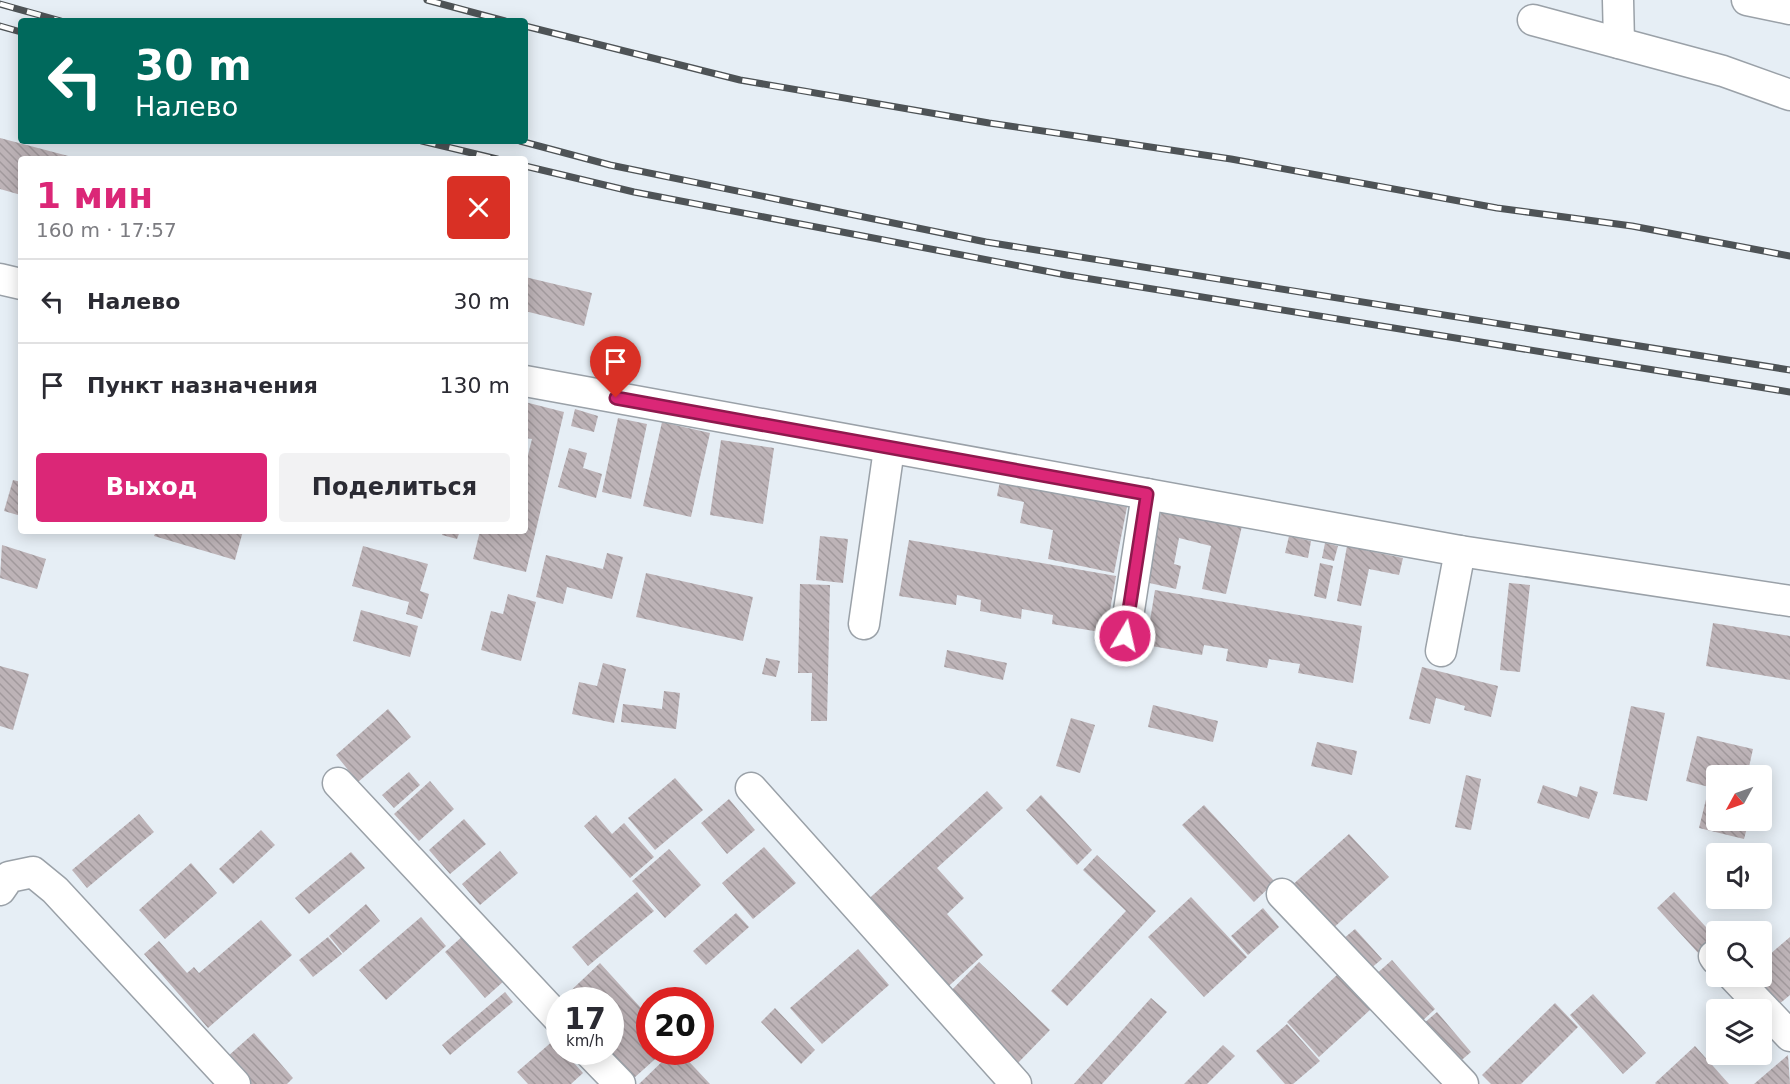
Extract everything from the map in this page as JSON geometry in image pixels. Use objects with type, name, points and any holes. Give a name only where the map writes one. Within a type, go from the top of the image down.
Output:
[{"type":"street","points":[[1618,0],[1619,43]]},
{"type":"street","points":[[1747,0],[1790,9]]},
{"type":"street","points":[[1533,20],[1723,71],[1790,95]]},
{"type":"street","points":[[0,279],[18,283]]},
{"type":"street","points":[[528,382],[1460,551],[1790,602]]},
{"type":"street","points":[[864,624],[889,449]]},
{"type":"street","points":[[1125,636],[1147,494]]},
{"type":"street","points":[[1441,651],[1460,551]]},
{"type":"street","points":[[338,783],[546,1005]]},
{"type":"street","points":[[751,788],[1016,1084]]},
{"type":"street","points":[[0,890],[9,877],[33,872],[55,890],[235,1084]]},
{"type":"street","points":[[1282,894],[1463,1084]]},
{"type":"street","points":[[1743,987],[1790,1036]]},
{"type":"street","points":[[602,1065],[620,1084]]},
{"type":"building","points":[[0,138],[68,156],[18,156],[18,194],[0,189]]},
{"type":"building","points":[[528,278],[592,293],[584,326],[528,312]]},
{"type":"building","points":[[528,403],[564,412],[526,572],[473,559],[479,534],[528,534],[528,455],[532,439],[528,438]]},
{"type":"building","points":[[575,409],[598,416],[594,432],[571,426]]},
{"type":"building","points":[[618,418],[647,424],[631,499],[602,492]]},
{"type":"building","points":[[662,422],[710,433],[691,517],[643,506]]},
{"type":"building","points":[[721,440],[774,448],[763,524],[710,515]]},
{"type":"building","points":[[569,448],[587,453],[583,468],[602,474],[596,498],[558,487]]},
{"type":"building","points":[[13,480],[18,481],[18,515],[4,511]]},
{"type":"building","points":[[1000,481],[1127,507],[1114,573],[1048,559],[1053,530],[1020,523],[1024,502],[997,496]]},
{"type":"building","points":[[1162,508],[1242,526],[1226,594],[1202,589],[1211,546],[1179,538],[1174,564],[1181,566],[1176,589],[1145,582]]},
{"type":"building","points":[[155,534],[242,534],[235,560],[154,536]]},
{"type":"building","points":[[442,534],[459,534],[457,539]]},
{"type":"building","points":[[820,536],[848,539],[843,583],[816,580]]},
{"type":"building","points":[[1289,536],[1311,541],[1308,558],[1285,553]]},
{"type":"building","points":[[909,540],[1116,576],[1106,633],[1052,624],[1053,615],[1022,609],[1021,619],[980,611],[981,600],[957,595],[956,605],[899,596]]},
{"type":"building","points":[[1325,543],[1338,546],[1334,561],[1322,558]]},
{"type":"building","points":[[2,545],[46,559],[37,589],[0,578]]},
{"type":"building","points":[[363,546],[428,564],[420,591],[429,594],[422,619],[406,614],[409,602],[352,586]]},
{"type":"building","points":[[1347,546],[1403,558],[1399,575],[1369,569],[1361,606],[1337,601]]},
{"type":"building","points":[[607,553],[623,557],[612,599],[567,587],[563,604],[536,597],[546,555],[603,569]]},
{"type":"building","points":[[1320,563],[1333,566],[1326,599],[1314,596]]},
{"type":"building","points":[[646,573],[753,597],[743,641],[636,617]]},
{"type":"building","points":[[1509,583],[1530,585],[1520,672],[1500,670]]},
{"type":"building","points":[[800,584],[830,585],[827,721],[811,721],[812,673],[798,673]]},
{"type":"building","points":[[1155,590],[1362,626],[1353,683],[1298,673],[1300,664],[1269,659],[1267,668],[1226,661],[1228,649],[1204,645],[1202,655],[1146,645]]},
{"type":"building","points":[[508,594],[536,602],[521,661],[481,650],[491,611],[503,614]]},
{"type":"building","points":[[361,610],[418,626],[410,657],[353,641]]},
{"type":"building","points":[[1713,623],[1790,636],[1790,680],[1706,666]]},
{"type":"building","points":[[947,650],[1007,663],[1003,680],[944,667]]},
{"type":"building","points":[[766,658],[780,661],[776,677],[762,674]]},
{"type":"building","points":[[603,663],[626,669],[614,723],[572,714],[579,682],[597,686]]},
{"type":"building","points":[[0,666],[29,674],[13,730],[0,726]]},
{"type":"building","points":[[1422,667],[1498,686],[1491,717],[1464,710],[1465,706],[1436,698],[1430,724],[1409,719]]},
{"type":"building","points":[[664,691],[680,693],[676,729],[621,722],[623,704],[662,709]]},
{"type":"building","points":[[1153,705],[1218,721],[1213,742],[1148,727]]},
{"type":"building","points":[[1631,706],[1665,713],[1647,801],[1613,794]]},
{"type":"building","points":[[388,709],[411,737],[358,782],[336,755]]},
{"type":"building","points":[[1071,718],[1095,725],[1080,773],[1056,766]]},
{"type":"building","points":[[1697,736],[1753,749],[1749,765],[1706,765],[1706,786],[1686,781]]},
{"type":"building","points":[[1317,742],[1357,751],[1352,775],[1311,766]]},
{"type":"building","points":[[409,772],[420,785],[394,808],[382,795]]},
{"type":"building","points":[[1466,775],[1481,779],[1471,830],[1455,827]]},
{"type":"building","points":[[675,778],[703,810],[655,850],[628,818]]},
{"type":"building","points":[[430,781],[454,809],[419,841],[394,814]]},
{"type":"building","points":[[1543,785],[1577,797],[1580,786],[1598,792],[1589,819],[1537,803]]},
{"type":"building","points":[[987,791],[1003,808],[937,868],[964,898],[947,914],[983,955],[941,993],[862,905]]},
{"type":"building","points":[[1041,795],[1092,850],[1077,865],[1026,810]]},
{"type":"building","points":[[729,799],[755,830],[727,854],[701,823]]},
{"type":"building","points":[[1706,799],[1706,830],[1699,828]]},
{"type":"building","points":[[1204,805],[1275,882],[1254,902],[1182,825]]},
{"type":"building","points":[[139,814],[154,832],[87,888],[72,870]]},
{"type":"building","points":[[596,815],[612,834],[624,823],[654,857],[630,878],[584,826]]},
{"type":"building","points":[[464,819],[486,844],[450,874],[429,850]]},
{"type":"building","points":[[261,830],[275,845],[233,884],[219,869]]},
{"type":"building","points":[[1711,831],[1746,831],[1744,839]]},
{"type":"building","points":[[1349,834],[1389,877],[1329,932],[1289,888]]},
{"type":"building","points":[[764,847],[796,883],[753,919],[722,883]]},
{"type":"building","points":[[669,849],[701,885],[665,918],[632,881]]},
{"type":"building","points":[[500,851],[518,873],[480,905],[462,884]]},
{"type":"building","points":[[351,852],[365,868],[309,914],[295,898]]},
{"type":"building","points":[[1097,855],[1156,911],[1067,1006],[1051,991],[1126,911],[1083,870]]},
{"type":"building","points":[[191,863],[217,893],[165,939],[139,910]]},
{"type":"building","points":[[637,892],[654,911],[588,966],[572,947]]},
{"type":"building","points":[[1674,892],[1706,927],[1706,949],[1700,955],[1657,908]]},
{"type":"building","points":[[1191,897],[1247,957],[1204,997],[1148,937]]},
{"type":"building","points":[[366,904],[380,921],[343,953],[329,936]]},
{"type":"building","points":[[1263,908],[1279,927],[1248,955],[1231,936]]},
{"type":"building","points":[[736,913],[749,927],[706,965],[693,951]]},
{"type":"building","points":[[421,917],[446,946],[386,1000],[359,970]]},
{"type":"building","points":[[261,920],[292,955],[208,1028],[144,954],[159,941],[187,973],[194,967],[199,973]]},
{"type":"building","points":[[1355,929],[1382,959],[1370,969],[1343,939]]},
{"type":"building","points":[[464,935],[504,981],[485,998],[445,952]]},
{"type":"building","points":[[328,937],[342,954],[313,977],[299,960]]},
{"type":"building","points":[[1790,937],[1790,995],[1772,1010],[1772,999],[1763,999],[1753,987],[1772,987],[1772,953]]},
{"type":"building","points":[[858,949],[889,985],[822,1044],[790,1008]]},
{"type":"building","points":[[1392,960],[1435,1009],[1418,1025],[1374,976]]},
{"type":"building","points":[[979,962],[1050,1030],[1015,1066],[944,998]]},
{"type":"building","points":[[600,963],[622,987],[575,987]]},
{"type":"building","points":[[1338,974],[1371,1009],[1319,1057],[1287,1022]]},
{"type":"building","points":[[624,989],[636,1003],[636,1065],[648,1065],[634,1078],[622,1065],[624,1065]]},
{"type":"building","points":[[505,992],[513,1002],[450,1055],[442,1045]]},
{"type":"building","points":[[1593,994],[1646,1053],[1623,1074],[1570,1015]]},
{"type":"building","points":[[1151,998],[1167,1012],[1102,1084],[1074,1084]]},
{"type":"building","points":[[1555,1003],[1578,1027],[1521,1084],[1491,1084],[1482,1075]]},
{"type":"building","points":[[775,1008],[815,1050],[801,1064],[761,1022]]},
{"type":"building","points":[[1437,1012],[1471,1052],[1457,1064],[1423,1024]]},
{"type":"building","points":[[1287,1024],[1320,1061],[1293,1084],[1285,1084],[1256,1051]]},
{"type":"building","points":[[254,1033],[293,1078],[287,1084],[251,1084],[227,1057]]},
{"type":"building","points":[[1223,1045],[1235,1056],[1207,1084],[1184,1084]]},
{"type":"building","points":[[1695,1046],[1706,1058],[1706,1065],[1712,1065],[1729,1084],[1656,1084]]},
{"type":"building","points":[[546,1047],[546,1065],[576,1065],[583,1073],[571,1084],[528,1084],[517,1072]]},
{"type":"building","points":[[1788,1055],[1790,1084],[1754,1084]]},
{"type":"building","points":[[659,1065],[692,1065],[710,1084],[639,1084]]},
{"type":"railway","points":[[427,0],[494,18]]},
{"type":"railway","points":[[0,4],[50,18]]},
{"type":"railway","points":[[0,26],[18,31]]},
{"type":"railway","points":[[528,27],[740,80],[989,123],[1231,159],[1497,208],[1632,226],[1790,256]]},
{"type":"railway","points":[[528,143],[610,165],[986,242],[1790,370]]},
{"type":"railway","points":[[434,144],[484,156]]},
{"type":"railway","points":[[528,167],[634,192],[1066,275],[1790,392]]},
{"type":"route","points":[[616,398],[1147,494],[1125,636]]}]
